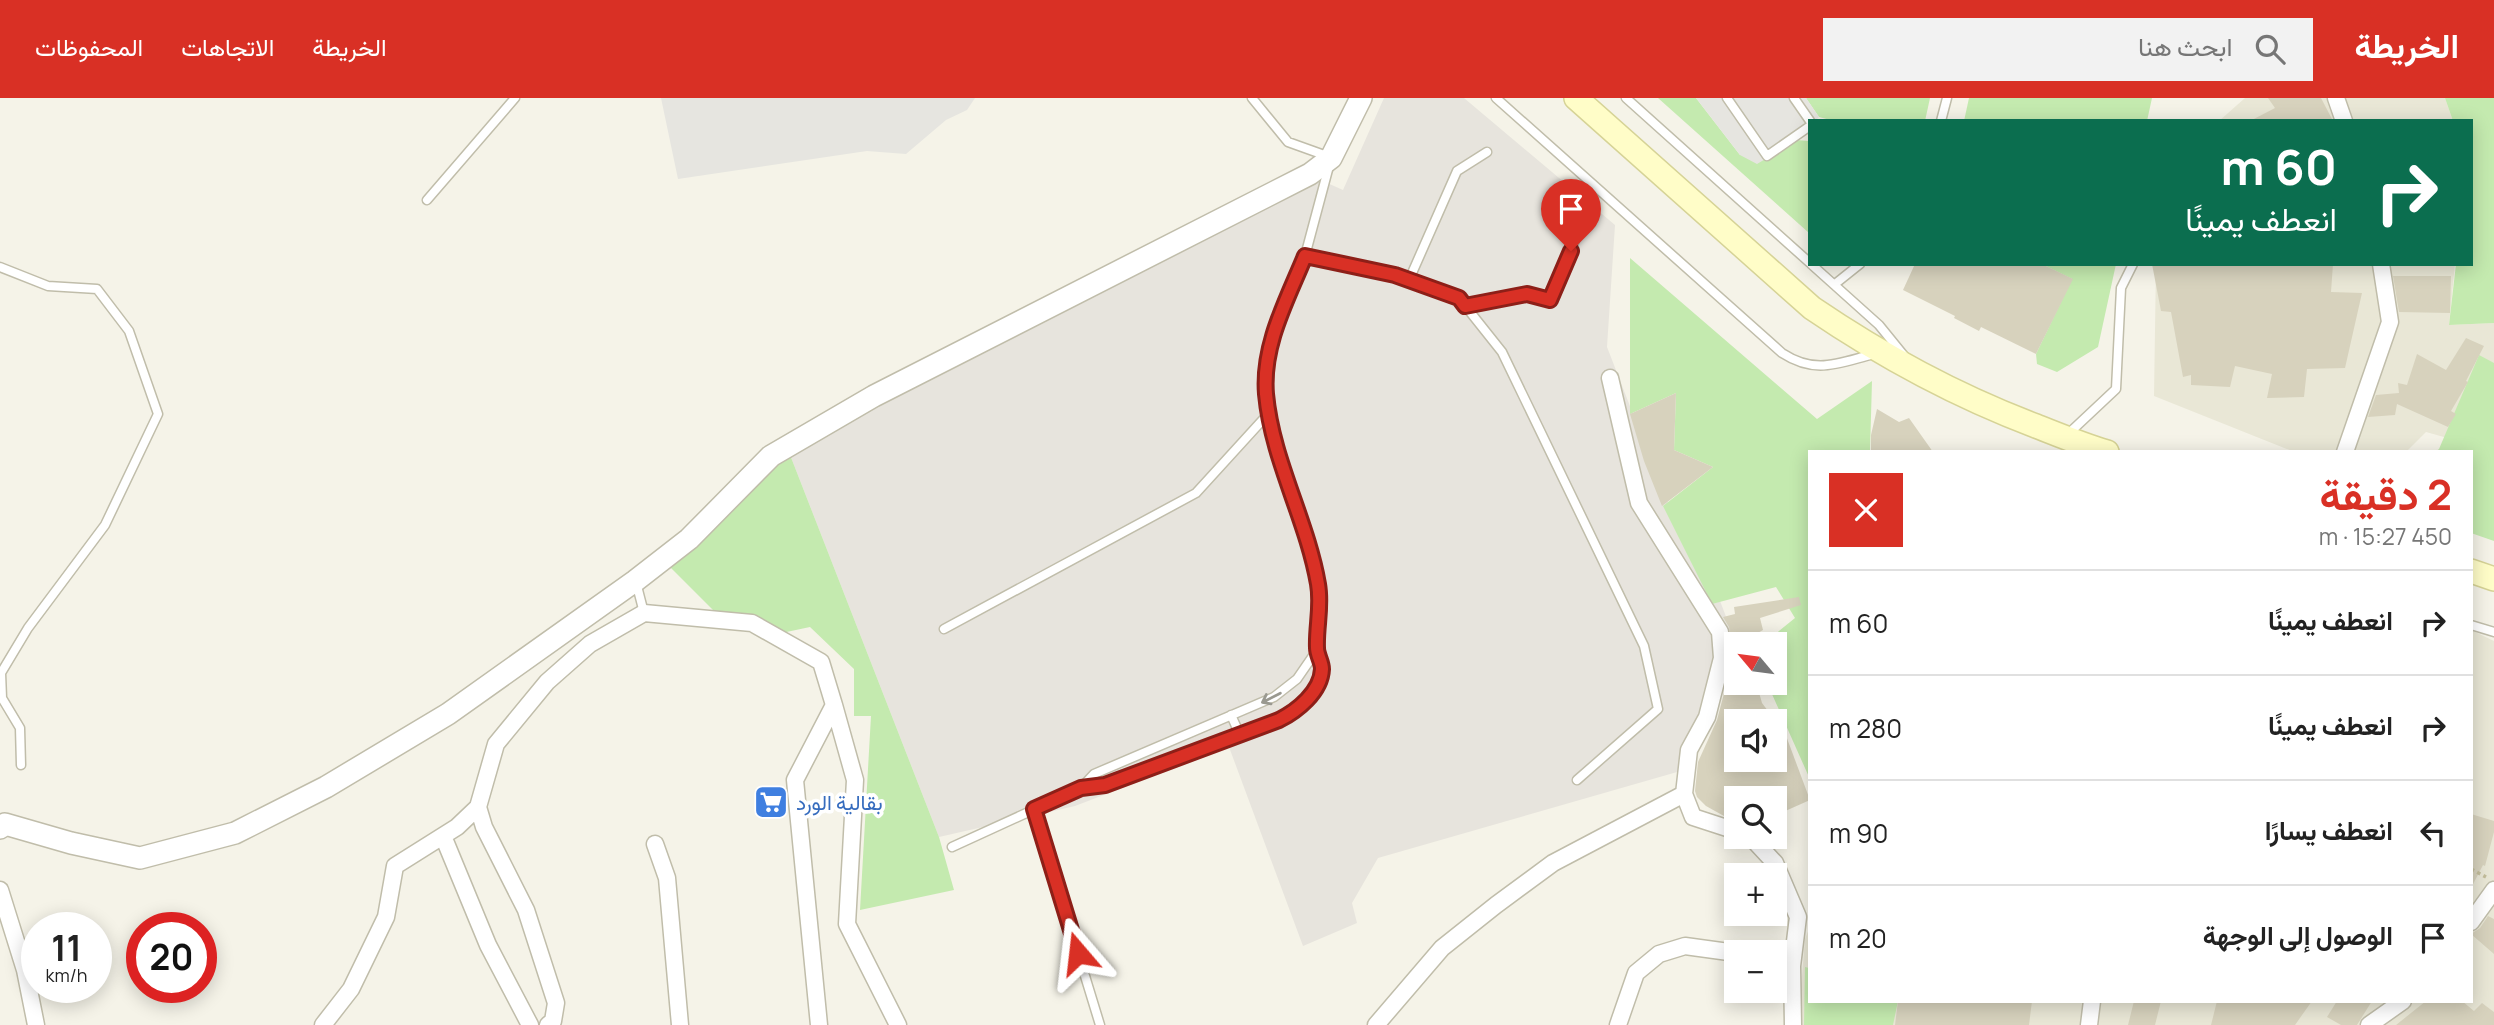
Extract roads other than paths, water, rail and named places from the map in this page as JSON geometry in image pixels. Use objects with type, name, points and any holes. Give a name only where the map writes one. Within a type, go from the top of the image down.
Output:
[{"type":"main road","points":[[1576,98],[1812,308],[1879,353],[1982,406],[2101,450]]},
{"type":"main road","points":[[2473,572],[2494,579]]},
{"type":"street","points":[[0,828],[5,824],[71,843],[140,858],[235,833],[326,787],[448,715],[635,581],[689,539],[771,456],[874,396],[1310,174],[1331,158],[1361,98]]},
{"type":"street","points":[[2336,98],[2343,119]]},
{"type":"street","points":[[2345,450],[2390,321],[2381,266]]},
{"type":"street","points":[[1610,378],[1639,503],[1720,632],[1722,658],[1707,717],[1689,750],[1684,794],[1693,817],[1724,827]]},
{"type":"street","points":[[323,1025],[351,989],[386,917],[395,866],[457,827],[478,807],[496,744],[547,682],[590,644],[644,613],[752,624],[821,663],[855,780],[847,924],[898,1025]]},
{"type":"street","points":[[819,1025],[795,780],[834,705]]},
{"type":"street","points":[[1376,1025],[1442,948],[1506,898],[1553,863],[1684,794]]},
{"type":"street","points":[[478,807],[484,827],[526,910],[556,1003],[553,1021],[548,1025]]},
{"type":"street","points":[[443,836],[488,945],[530,1025]]},
{"type":"street","points":[[655,844],[667,878],[680,1025]]},
{"type":"street","points":[[1762,849],[1775,863],[1804,916],[1792,966],[1793,1025]]},
{"type":"street","points":[[0,890],[26,970],[36,1025]]},
{"type":"street","points":[[2473,919],[2494,890]]},
{"type":"street","points":[[1618,1025],[1636,972],[1659,954],[1685,946],[1724,951]]},
{"type":"street","points":[[1787,965],[1792,966]]},
{"type":"street","points":[[2089,1025],[2092,1003]]},
{"type":"street","points":[[2370,1025],[2400,1003]]},
{"type":"lane","points":[[426,200],[515,98]]},
{"type":"lane","points":[[952,847],[1081,788],[1105,785],[1279,720],[1302,705],[1311,694],[1322,669],[1317,650],[1320,604],[1316,571],[1269,413],[1266,391],[1275,327],[1305,256],[1331,158],[1288,142],[1252,98]]},
{"type":"lane","points":[[1496,98],[1782,353],[1800,363],[1824,367],[1879,353]]},
{"type":"lane","points":[[1626,98],[1808,262]]},
{"type":"lane","points":[[1727,98],[1767,156],[1808,127]]},
{"type":"lane","points":[[1794,98],[1809,119]]},
{"type":"lane","points":[[1942,119],[1947,98]]},
{"type":"lane","points":[[1409,280],[1457,171],[1487,152]]},
{"type":"lane","points":[[1465,306],[1527,294],[1550,300],[1581,226]]},
{"type":"lane","points":[[1305,256],[1395,275],[1459,298],[1502,352],[1644,646],[1658,709],[1577,780]]},
{"type":"lane","points":[[1812,266],[1891,337],[1913,372]]},
{"type":"lane","points":[[1835,284],[1858,266]]},
{"type":"lane","points":[[2065,438],[2116,388],[2121,288],[2132,266]]},
{"type":"lane","points":[[0,267],[48,286],[97,289],[128,331],[158,414],[105,525],[28,628],[1,673],[2,698],[20,728],[21,765]]},
{"type":"lane","points":[[944,629],[1196,493],[1269,413]]},
{"type":"lane","points":[[635,581],[644,613]]},
{"type":"lane","points":[[2473,626],[2494,632]]},
{"type":"lane","points":[[1081,788],[1094,774],[1282,692],[1304,671],[1317,650]]},
{"type":"lane","points":[[1231,715],[1240,735]]},
{"type":"lane","points":[[1034,809],[1100,1025]]},
{"type":"place","name":"بقالية الورد","points":[[771,802]]}]
